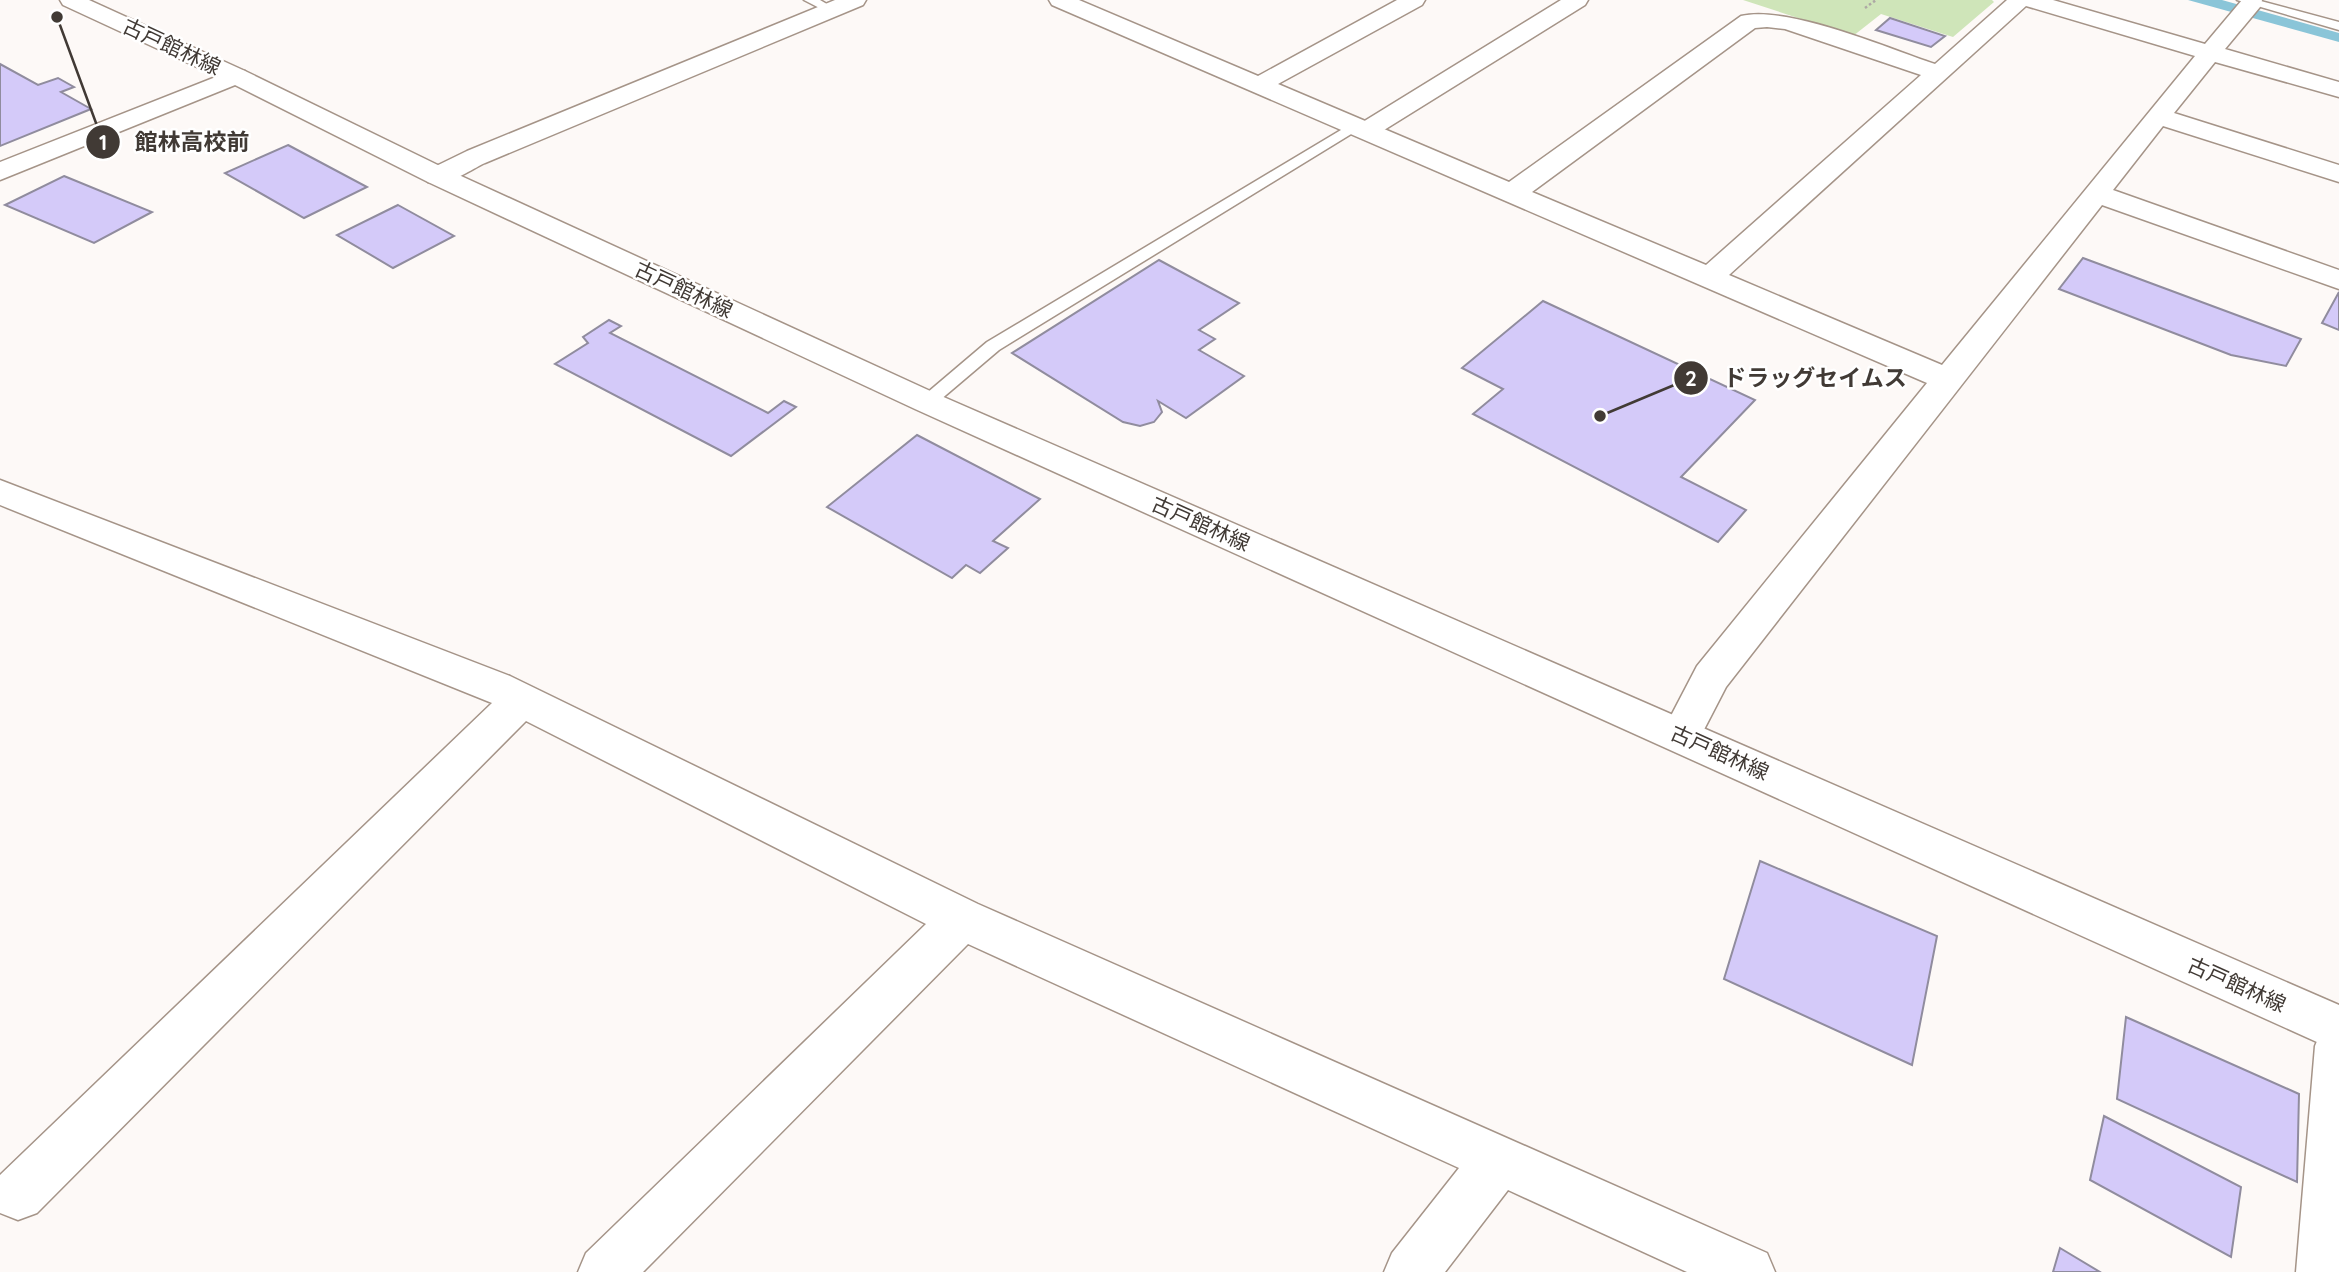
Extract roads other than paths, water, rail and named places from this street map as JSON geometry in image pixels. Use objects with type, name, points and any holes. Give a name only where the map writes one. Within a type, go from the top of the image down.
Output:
[{"type":"street","name":"古戸館林線","points":[[71,0],[236,76],[438,176],[927,402],[2339,1029]]},
{"type":"street","points":[[438,176],[820,5],[855,0]]},
{"type":"street","points":[[1060,0],[1112,11],[1261,84],[1948,380]]},
{"type":"street","points":[[1261,84],[1414,0]]},
{"type":"street","points":[[1361,127],[1577,0]]},
{"type":"street","points":[[1710,277],[1936,72],[2020,0]]},
{"type":"street","points":[[2029,0],[2339,90]]},
{"type":"street","points":[[1681,735],[1711,677],[2248,5]]},
{"type":"street","points":[[1512,193],[1749,22],[1767,20],[1789,23],[1936,72]]},
{"type":"street","points":[[0,172],[236,76]]},
{"type":"street","points":[[2158,116],[2339,174]]},
{"type":"street","points":[[2097,194],[2339,280]]},
{"type":"street","points":[[0,492],[496,687],[962,919],[1748,1272]]},
{"type":"street","points":[[18,1194],[521,700]]},
{"type":"street","points":[[605,1272],[962,919]]},
{"type":"street","points":[[2323,1272],[2339,1046]]},
{"type":"street","points":[[1411,1272],[1498,1161]]},
{"type":"lane","points":[[2248,5],[2339,26]]},
{"type":"lane","points":[[927,402],[993,346],[1361,127]]},
{"type":"water","points":[[2188,0],[2222,0],[2339,33],[2339,42]]},
{"type":"place","name":"館林高校前","points":[[57,17]]},
{"type":"place","name":"ドラッグセイムス","points":[[1600,416]]}]
